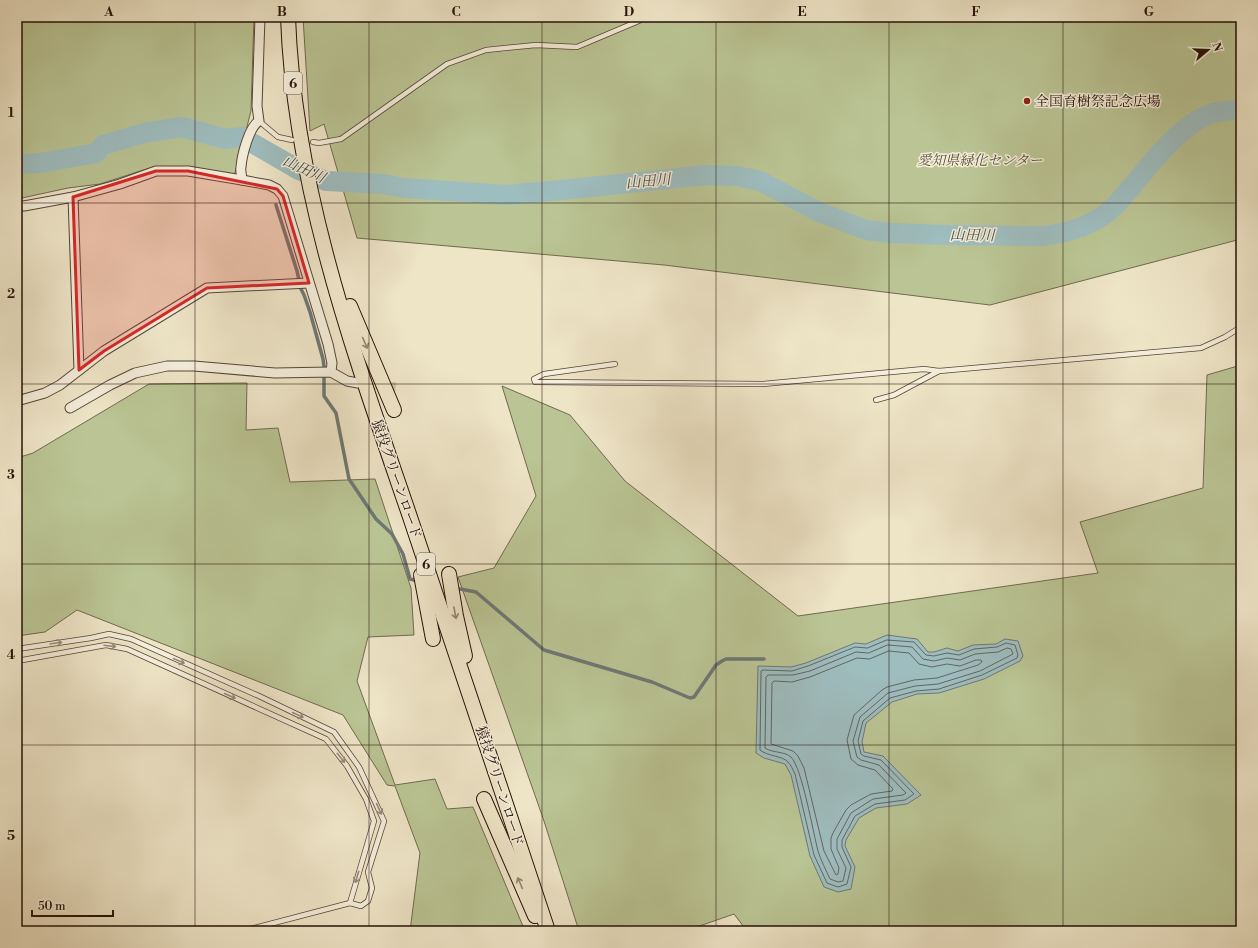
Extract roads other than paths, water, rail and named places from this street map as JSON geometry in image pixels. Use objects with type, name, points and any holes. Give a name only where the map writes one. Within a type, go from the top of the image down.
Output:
[{"type":"main road","name":"猿投グリーンロード","points":[[288,17],[293,80],[302,143],[312,194],[339,298],[375,413],[548,931]]},
{"type":"main road","points":[[324,243],[394,410]]},
{"type":"main road","points":[[375,413],[380,440],[420,570],[433,639]]},
{"type":"main road","points":[[449,574],[456,616],[468,667],[518,830],[523,858]]},
{"type":"main road","points":[[484,799],[518,880],[542,931]]},
{"type":"street","points":[[242,180],[241,168],[243,158],[251,131],[255,123],[259,121],[257,106],[260,17]]},
{"type":"street","points":[[17,205],[24,206],[73,197],[120,184],[156,171],[188,171],[269,185],[277,189],[283,196],[328,344],[332,363],[331,372]]},
{"type":"street","points":[[73,197],[79,370]]},
{"type":"street","points":[[17,401],[44,393],[60,385],[104,351],[207,288],[309,283]]},
{"type":"street","points":[[70,408],[110,385],[135,373],[167,366],[194,366],[275,373],[331,372],[347,381],[358,383]]},
{"type":"lane","points":[[259,121],[278,137],[302,143],[319,143],[342,139],[446,64],[486,50],[536,45],[577,47],[648,17]]},
{"type":"lane","points":[[615,364],[544,374],[534,379],[535,382],[763,384],[924,368],[939,372],[1201,348],[1225,337],[1241,327]]},
{"type":"lane","points":[[876,400],[894,396],[939,372]]},
{"type":"lane","points":[[17,649],[92,638],[109,634],[131,639],[259,696],[334,732],[359,766],[384,820],[368,872],[372,888],[368,901],[360,906],[350,903],[243,931]]},
{"type":"lane","points":[[17,661],[106,645],[127,649],[326,739],[347,766],[366,799],[374,821],[350,903]]},
{"type":"water","points":[[887,635],[917,639],[928,652],[934,652],[947,648],[958,651],[973,645],[996,644],[1005,639],[1018,641],[1023,656],[1020,661],[984,679],[939,693],[917,694],[892,702],[866,723],[862,742],[864,752],[883,756],[921,795],[907,804],[876,808],[859,818],[846,840],[845,846],[855,867],[851,889],[838,892],[824,887],[810,856],[791,775],[785,764],[764,758],[756,753],[758,666],[791,667],[806,663],[855,643],[866,644]]},
{"type":"waterway","name":"山田川","points":[[17,164],[41,163],[96,153],[103,145],[144,133],[182,127],[225,139],[242,137],[299,170],[326,181],[383,184],[404,188],[507,195],[706,175],[737,176],[760,181],[819,212],[866,230],[890,233],[946,235],[1043,236],[1057,234],[1092,223],[1117,204],[1157,157],[1185,129],[1209,114],[1223,111],[1241,110]]},
{"type":"waterway","points":[[276,205],[297,271],[301,289],[310,312],[323,359],[324,396],[336,413],[349,479],[376,519],[392,534],[403,554],[410,579],[418,581]]},
{"type":"waterway","points":[[455,588],[476,592],[544,650],[652,682],[690,698],[694,697],[716,665],[722,661],[726,659],[764,659]]},
{"type":"tunnel","points":[[362,383],[396,387]]},
{"type":"place","name":"全国育樹祭記念広場","points":[[1027,101]]},
{"type":"park label","name":"愛知県緑化センター","points":[[980,160]]}]
